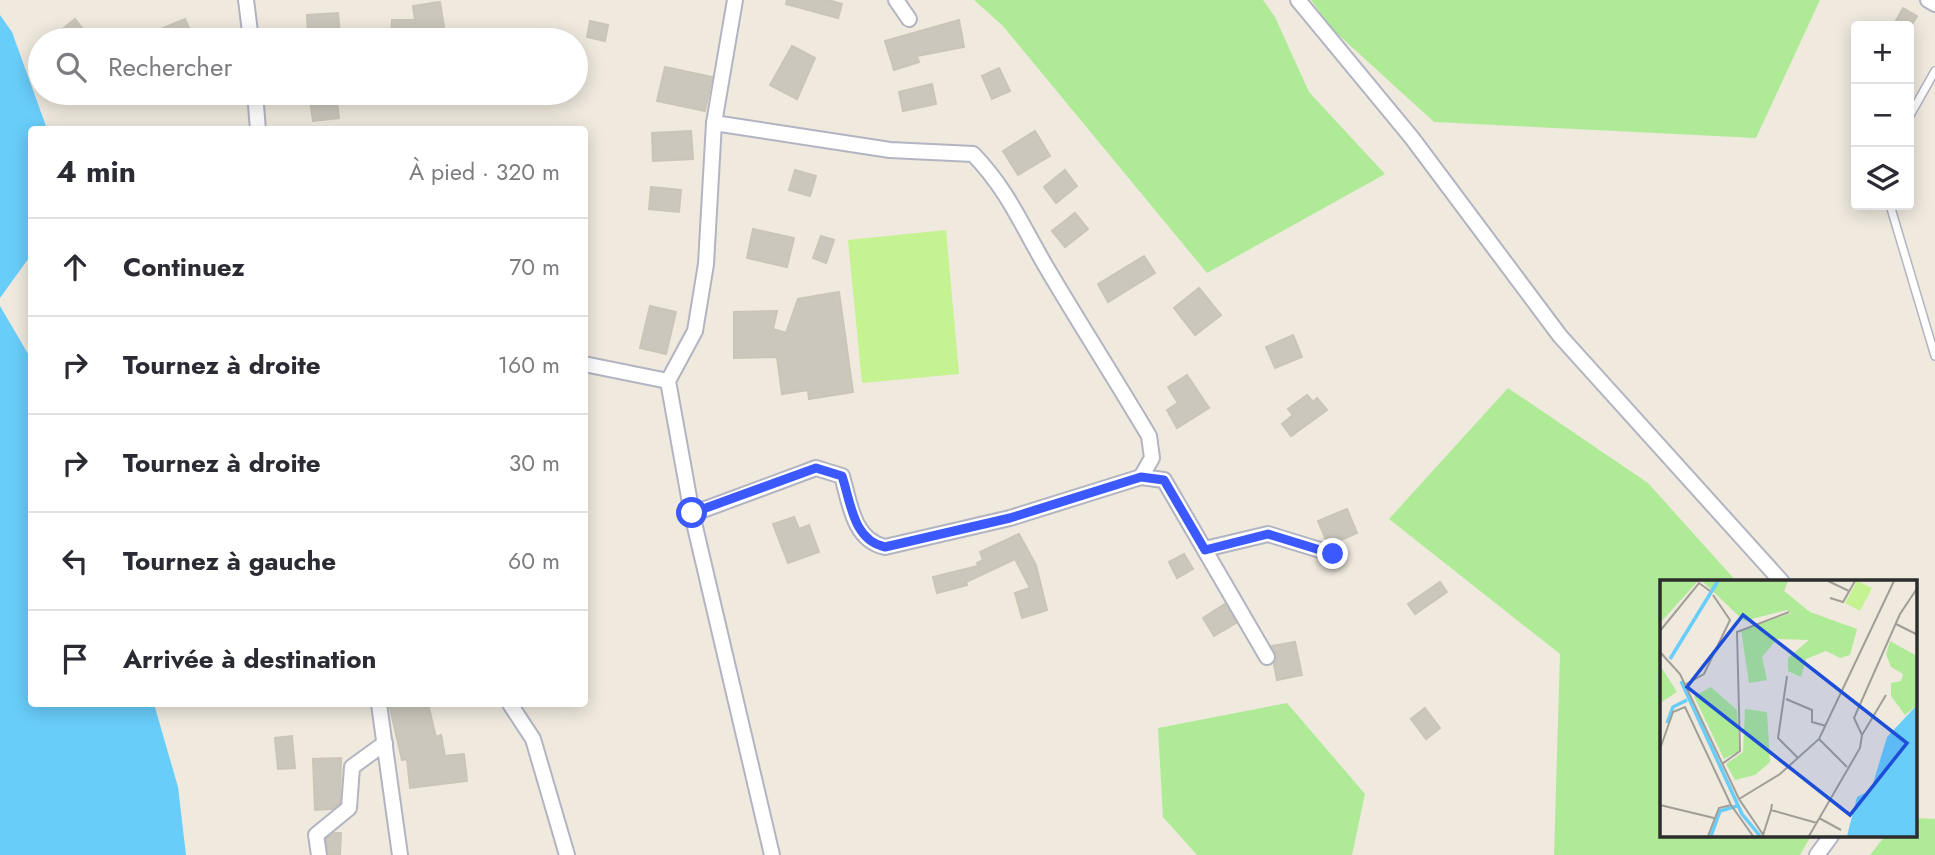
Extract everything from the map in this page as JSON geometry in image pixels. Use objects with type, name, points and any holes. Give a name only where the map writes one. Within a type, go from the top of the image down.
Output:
[{"type":"street","points":[[247,0],[250,28]]},
{"type":"street","points":[[735,0],[714,123],[706,264],[695,331],[668,381],[692,513],[772,855]]},
{"type":"street","points":[[896,0],[909,19]]},
{"type":"street","points":[[1297,0],[1412,138],[1560,336],[1780,580]]},
{"type":"street","points":[[1928,0],[1935,4]]},
{"type":"street","points":[[256,105],[258,126]]},
{"type":"street","points":[[714,123],[890,150],[973,154],[997,178],[1016,207],[1049,273],[1149,436],[1152,458],[1141,477]]},
{"type":"street","points":[[588,366],[668,381]]},
{"type":"street","points":[[692,513],[816,468],[842,476],[860,533],[872,544],[885,547],[1010,518],[1141,477],[1164,480],[1267,657]]},
{"type":"street","points":[[1205,550],[1268,534],[1333,554]]},
{"type":"street","points":[[379,707],[400,855]]},
{"type":"street","points":[[512,707],[533,739],[567,855]]},
{"type":"street","points":[[319,855],[316,835],[349,808],[352,767],[385,743]]},
{"type":"street","points":[[1817,855],[1830,838]]},
{"type":"lane","points":[[1914,108],[1935,71]]},
{"type":"lane","points":[[1891,210],[1935,356]]},
{"type":"green space","points":[[974,0],[1263,0],[1275,17],[1309,92],[1385,174],[1207,273],[1003,26]]},
{"type":"green space","points":[[1311,0],[1820,0],[1756,138],[1434,122],[1332,29]]},
{"type":"green space","points":[[946,230],[959,374],[862,383],[848,240]]},
{"type":"green space","points":[[1508,388],[1648,483],[1735,580],[1660,580],[1660,838],[1810,838],[1800,855],[1554,855],[1560,654],[1389,519]]},
{"type":"green space","points":[[1287,703],[1365,794],[1352,855],[1197,855],[1163,817],[1158,728]]},
{"type":"green space","points":[[1918,818],[1935,819],[1935,855],[1870,855],[1883,838],[1918,838]]},
{"type":"water","points":[[0,15],[12,32],[28,76],[28,105],[38,105],[46,126],[28,126],[28,259],[0,298]]},
{"type":"water","points":[[0,306],[28,354],[28,707],[155,707],[178,787],[186,855],[0,855]]},
{"type":"building","points":[[787,0],[828,0],[842,4],[838,18],[786,4]]},
{"type":"building","points":[[440,2],[444,28],[391,28],[392,20],[415,20],[413,6]]},
{"type":"building","points":[[1903,8],[1917,16],[1914,21],[1896,21]]},
{"type":"building","points":[[338,13],[339,28],[308,28],[307,15]]},
{"type":"building","points":[[75,19],[82,28],[64,28]]},
{"type":"building","points":[[185,19],[189,28],[163,28]]},
{"type":"building","points":[[959,20],[964,47],[917,56],[919,62],[894,70],[885,41]]},
{"type":"building","points":[[590,21],[608,25],[605,41],[588,37]]},
{"type":"building","points":[[792,46],[815,58],[797,99],[770,85]]},
{"type":"building","points":[[665,67],[712,77],[705,111],[657,101]]},
{"type":"building","points":[[999,68],[1010,91],[992,99],[982,76]]},
{"type":"building","points":[[932,84],[936,104],[903,111],[899,92]]},
{"type":"building","points":[[311,105],[337,105],[339,118],[313,121]]},
{"type":"building","points":[[691,131],[693,159],[653,161],[652,133]]},
{"type":"building","points":[[1035,131],[1050,156],[1018,175],[1003,151]]},
{"type":"building","points":[[795,170],[816,176],[810,196],[789,190]]},
{"type":"building","points":[[1065,170],[1077,186],[1056,203],[1044,187]]},
{"type":"building","points":[[651,187],[681,190],[679,212],[649,209]]},
{"type":"building","points":[[1075,213],[1088,229],[1065,247],[1052,231]]},
{"type":"building","points":[[753,229],[794,238],[787,267],[747,258]]},
{"type":"building","points":[[821,236],[834,240],[826,263],[813,258]]},
{"type":"building","points":[[1144,256],[1155,273],[1108,302],[1098,284]]},
{"type":"building","points":[[1199,288],[1221,315],[1195,335],[1174,308]]},
{"type":"building","points":[[839,292],[853,392],[809,399],[808,390],[782,394],[777,357],[734,358],[734,312],[777,311],[773,329],[786,333],[798,299]]},
{"type":"building","points":[[650,306],[676,312],[666,354],[640,348]]},
{"type":"building","points":[[1293,335],[1302,357],[1275,368],[1266,347]]},
{"type":"building","points":[[1187,375],[1209,408],[1177,428],[1167,410],[1178,403],[1168,387]]},
{"type":"building","points":[[1307,395],[1313,402],[1317,398],[1327,410],[1291,436],[1282,424],[1293,415],[1288,409]]},
{"type":"building","points":[[1347,509],[1357,533],[1332,544],[1327,542],[1318,521]]},
{"type":"building","points":[[794,517],[799,529],[809,525],[819,552],[788,563],[773,524]]},
{"type":"building","points":[[1019,534],[1036,565],[1047,610],[1022,618],[1015,593],[1030,588],[1015,559],[966,582],[967,585],[937,593],[933,577],[978,566],[977,563],[983,560],[980,552]]},
{"type":"building","points":[[1184,554],[1193,569],[1177,578],[1169,562]]},
{"type":"building","points":[[1440,582],[1447,592],[1415,614],[1408,604]]},
{"type":"building","points":[[1225,604],[1236,623],[1214,636],[1203,618]]},
{"type":"building","points":[[1295,642],[1302,675],[1277,680],[1274,664],[1277,656],[1272,646]]},
{"type":"building","points":[[390,707],[429,707],[436,737],[441,735],[445,756],[464,754],[467,781],[410,788],[407,759],[402,760]]},
{"type":"building","points":[[1425,708],[1440,728],[1426,739],[1411,719]]},
{"type":"building","points":[[292,736],[295,768],[278,769],[275,738]]},
{"type":"building","points":[[341,758],[340,803],[332,809],[315,810],[313,759]]},
{"type":"building","points":[[334,833],[341,833],[340,855],[328,855],[326,839]]},
{"type":"route","points":[[692,513],[816,468],[842,476],[860,533],[872,544],[885,547],[1010,518],[1141,477],[1164,480],[1205,550],[1268,534],[1333,554]]}]
